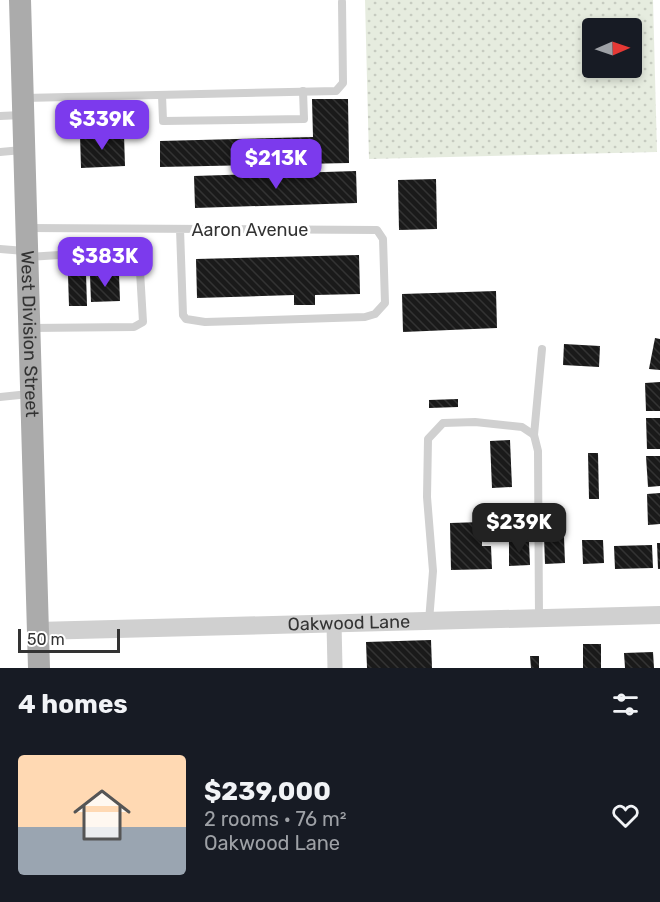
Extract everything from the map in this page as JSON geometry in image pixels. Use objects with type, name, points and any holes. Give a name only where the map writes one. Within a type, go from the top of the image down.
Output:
[{"type":"main road","name":"West Division Street","points":[[20,0],[39,668]]},
{"type":"street","name":"Oakwood Lane","points":[[38,631],[660,615]]},
{"type":"street","points":[[334,623],[335,668]]},
{"type":"lane","points":[[0,116],[23,106],[162,95],[336,91],[343,83],[342,2]]},
{"type":"lane","points":[[162,95],[163,121],[304,119],[303,91]]},
{"type":"lane","points":[[0,152],[24,150]]},
{"type":"lane","name":"Aaron Avenue","points":[[26,228],[377,230],[383,239],[385,303],[375,314],[365,317],[196,322],[186,319],[183,315],[180,229]]},
{"type":"lane","points":[[0,249],[27,254],[136,252],[140,271],[143,322],[134,327],[29,328]]},
{"type":"lane","points":[[539,618],[538,451],[534,435],[542,350]]},
{"type":"lane","points":[[0,397],[31,394]]},
{"type":"lane","points":[[429,621],[433,571],[427,497],[428,439],[443,423],[475,422],[522,427],[534,435]]},
{"type":"shaded area","points":[[365,0],[653,0],[657,152],[369,159]]},
{"type":"building","points":[[312,99],[348,99],[349,163],[160,167],[160,141],[313,137]]},
{"type":"building","points":[[124,135],[125,166],[81,168],[80,136]]},
{"type":"building","points":[[356,171],[357,203],[195,208],[194,176]]},
{"type":"building","points":[[436,179],[437,229],[399,230],[398,180]]},
{"type":"building","points":[[359,255],[360,294],[315,295],[315,305],[294,305],[294,295],[197,298],[196,259]]},
{"type":"building","points":[[86,274],[87,306],[69,306],[68,275]]},
{"type":"building","points":[[119,274],[120,301],[91,302],[90,275]]},
{"type":"building","points":[[496,291],[497,328],[403,332],[402,294]]},
{"type":"building","points":[[655,338],[660,339],[660,370],[649,369]]},
{"type":"building","points":[[564,344],[600,346],[599,367],[563,365]]},
{"type":"building","points":[[660,382],[660,411],[646,411],[645,383]]},
{"type":"building","points":[[458,399],[458,407],[429,408],[429,400]]},
{"type":"building","points":[[646,418],[660,418],[660,449],[647,449]]},
{"type":"building","points":[[510,440],[512,487],[492,488],[490,441]]},
{"type":"building","points":[[588,453],[598,453],[599,499],[589,499]]},
{"type":"building","points":[[646,456],[660,456],[660,486],[648,487]]},
{"type":"building","points":[[660,493],[660,524],[648,525],[647,494]]},
{"type":"building","points":[[482,522],[482,546],[491,546],[492,569],[451,570],[450,523]]},
{"type":"building","points":[[544,537],[564,537],[565,563],[545,564]]},
{"type":"building","points":[[582,540],[603,540],[604,563],[583,564]]},
{"type":"building","points":[[509,542],[529,542],[530,565],[509,566]]},
{"type":"building","points":[[657,543],[660,543],[660,569],[658,569]]},
{"type":"building","points":[[652,545],[653,568],[615,569],[614,546]]},
{"type":"building","points":[[431,640],[432,668],[367,668],[366,642]]},
{"type":"building","points":[[583,644],[601,644],[601,668],[583,668]]},
{"type":"building","points":[[653,652],[654,668],[625,668],[624,653]]},
{"type":"building","points":[[530,656],[539,656],[539,668],[531,668]]}]
